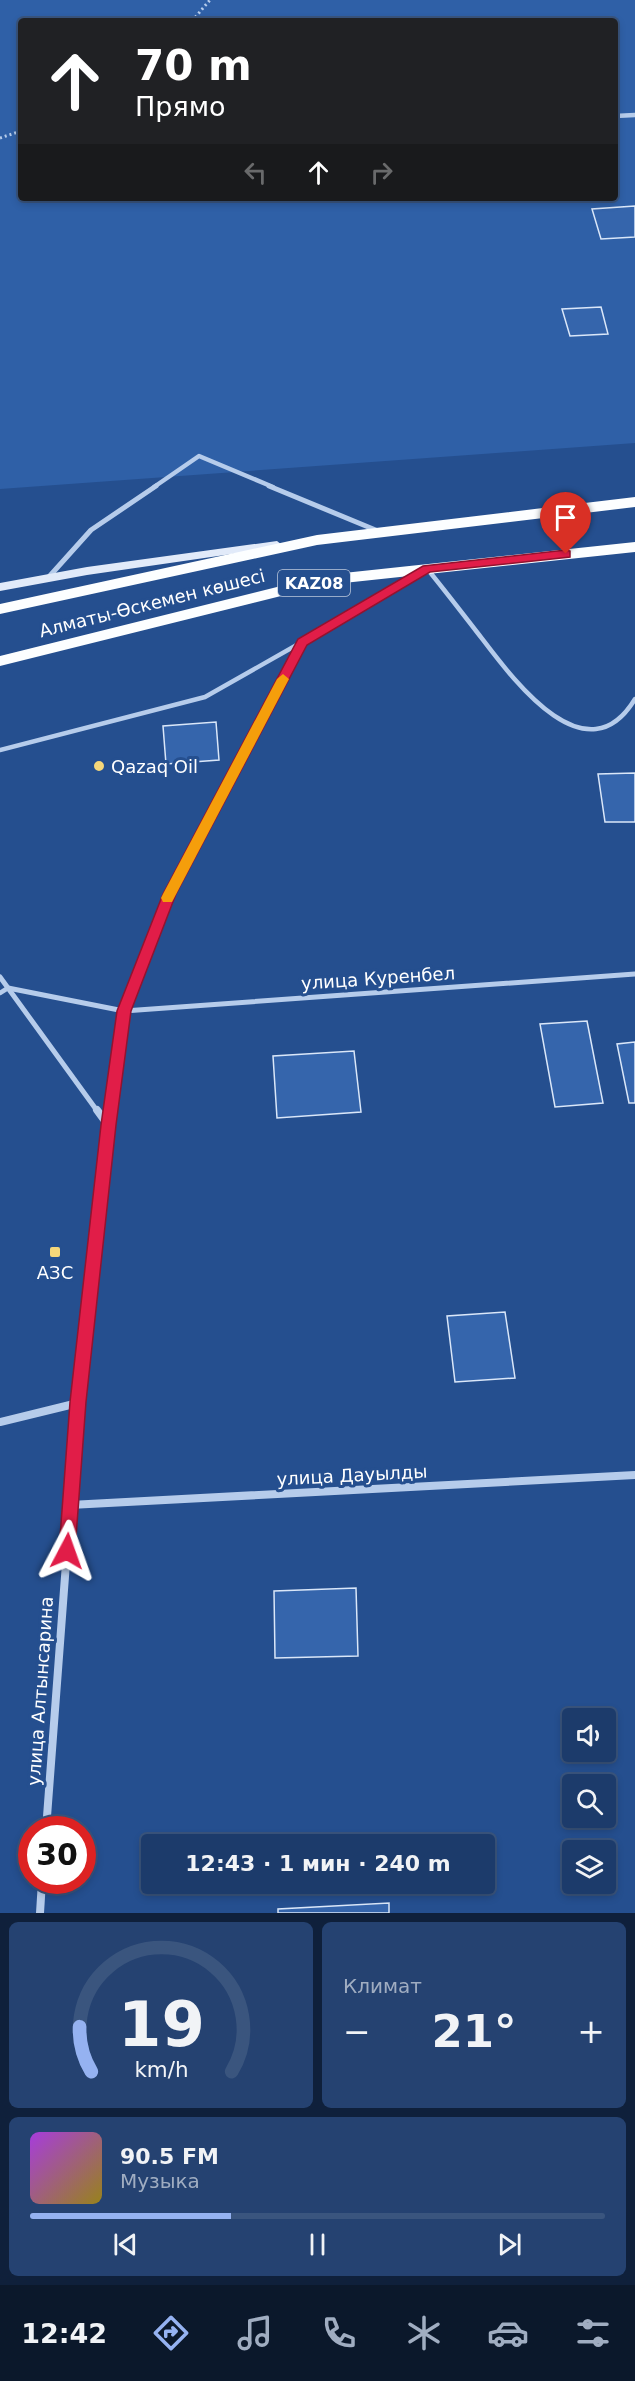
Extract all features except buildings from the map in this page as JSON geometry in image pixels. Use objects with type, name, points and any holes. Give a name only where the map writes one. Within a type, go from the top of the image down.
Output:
[{"type":"highway","name":"Алматы-Өскемен көшесі","points":[[0,609],[316,540],[635,502]]},
{"type":"highway","name":"Алматы-Өскемен көшесі","points":[[0,661],[325,580],[635,547]]},
{"type":"main road","points":[[0,587],[316,540]]},
{"type":"street","points":[[618,117],[635,115]]},
{"type":"street","points":[[47,579],[91,530],[199,456],[381,532]]},
{"type":"street","points":[[302,642],[428,568]]},
{"type":"street","name":"улица Алтынсарина","points":[[47,1816],[78,1402],[124,1011],[169,894],[302,642]]},
{"type":"street","name":"улица Куренбел","points":[[8,988],[124,1011],[635,974]]},
{"type":"street","points":[[0,977],[109,1125]]},
{"type":"street","points":[[0,1422],[78,1402]]},
{"type":"street","name":"улица Дауылды","points":[[70,1505],[635,1475]]},
{"type":"street","points":[[40,1913],[41,1894]]},
{"type":"lane","points":[[428,568],[517,685],[538,706],[565,722],[586,730],[604,729],[618,723],[635,699]]},
{"type":"lane","points":[[0,750],[205,697],[302,642]]},
{"type":"lane","points":[[0,993],[8,988]]},
{"type":"path","points":[[195,18],[210,0]]},
{"type":"path","points":[[0,138],[18,132]]},
{"type":"shaded area","points":[[0,0],[635,0],[635,443],[0,489]]},
{"type":"slow traffic","points":[[168,898],[283,679]]},
{"type":"place","name":"Qazaq Oil","points":[[99,766]]},
{"type":"place","name":"АЗС","points":[[55,1252]]},
{"type":"route","points":[[67,1551],[78,1402],[124,1011],[169,894],[302,642],[428,568],[566,554]]}]
